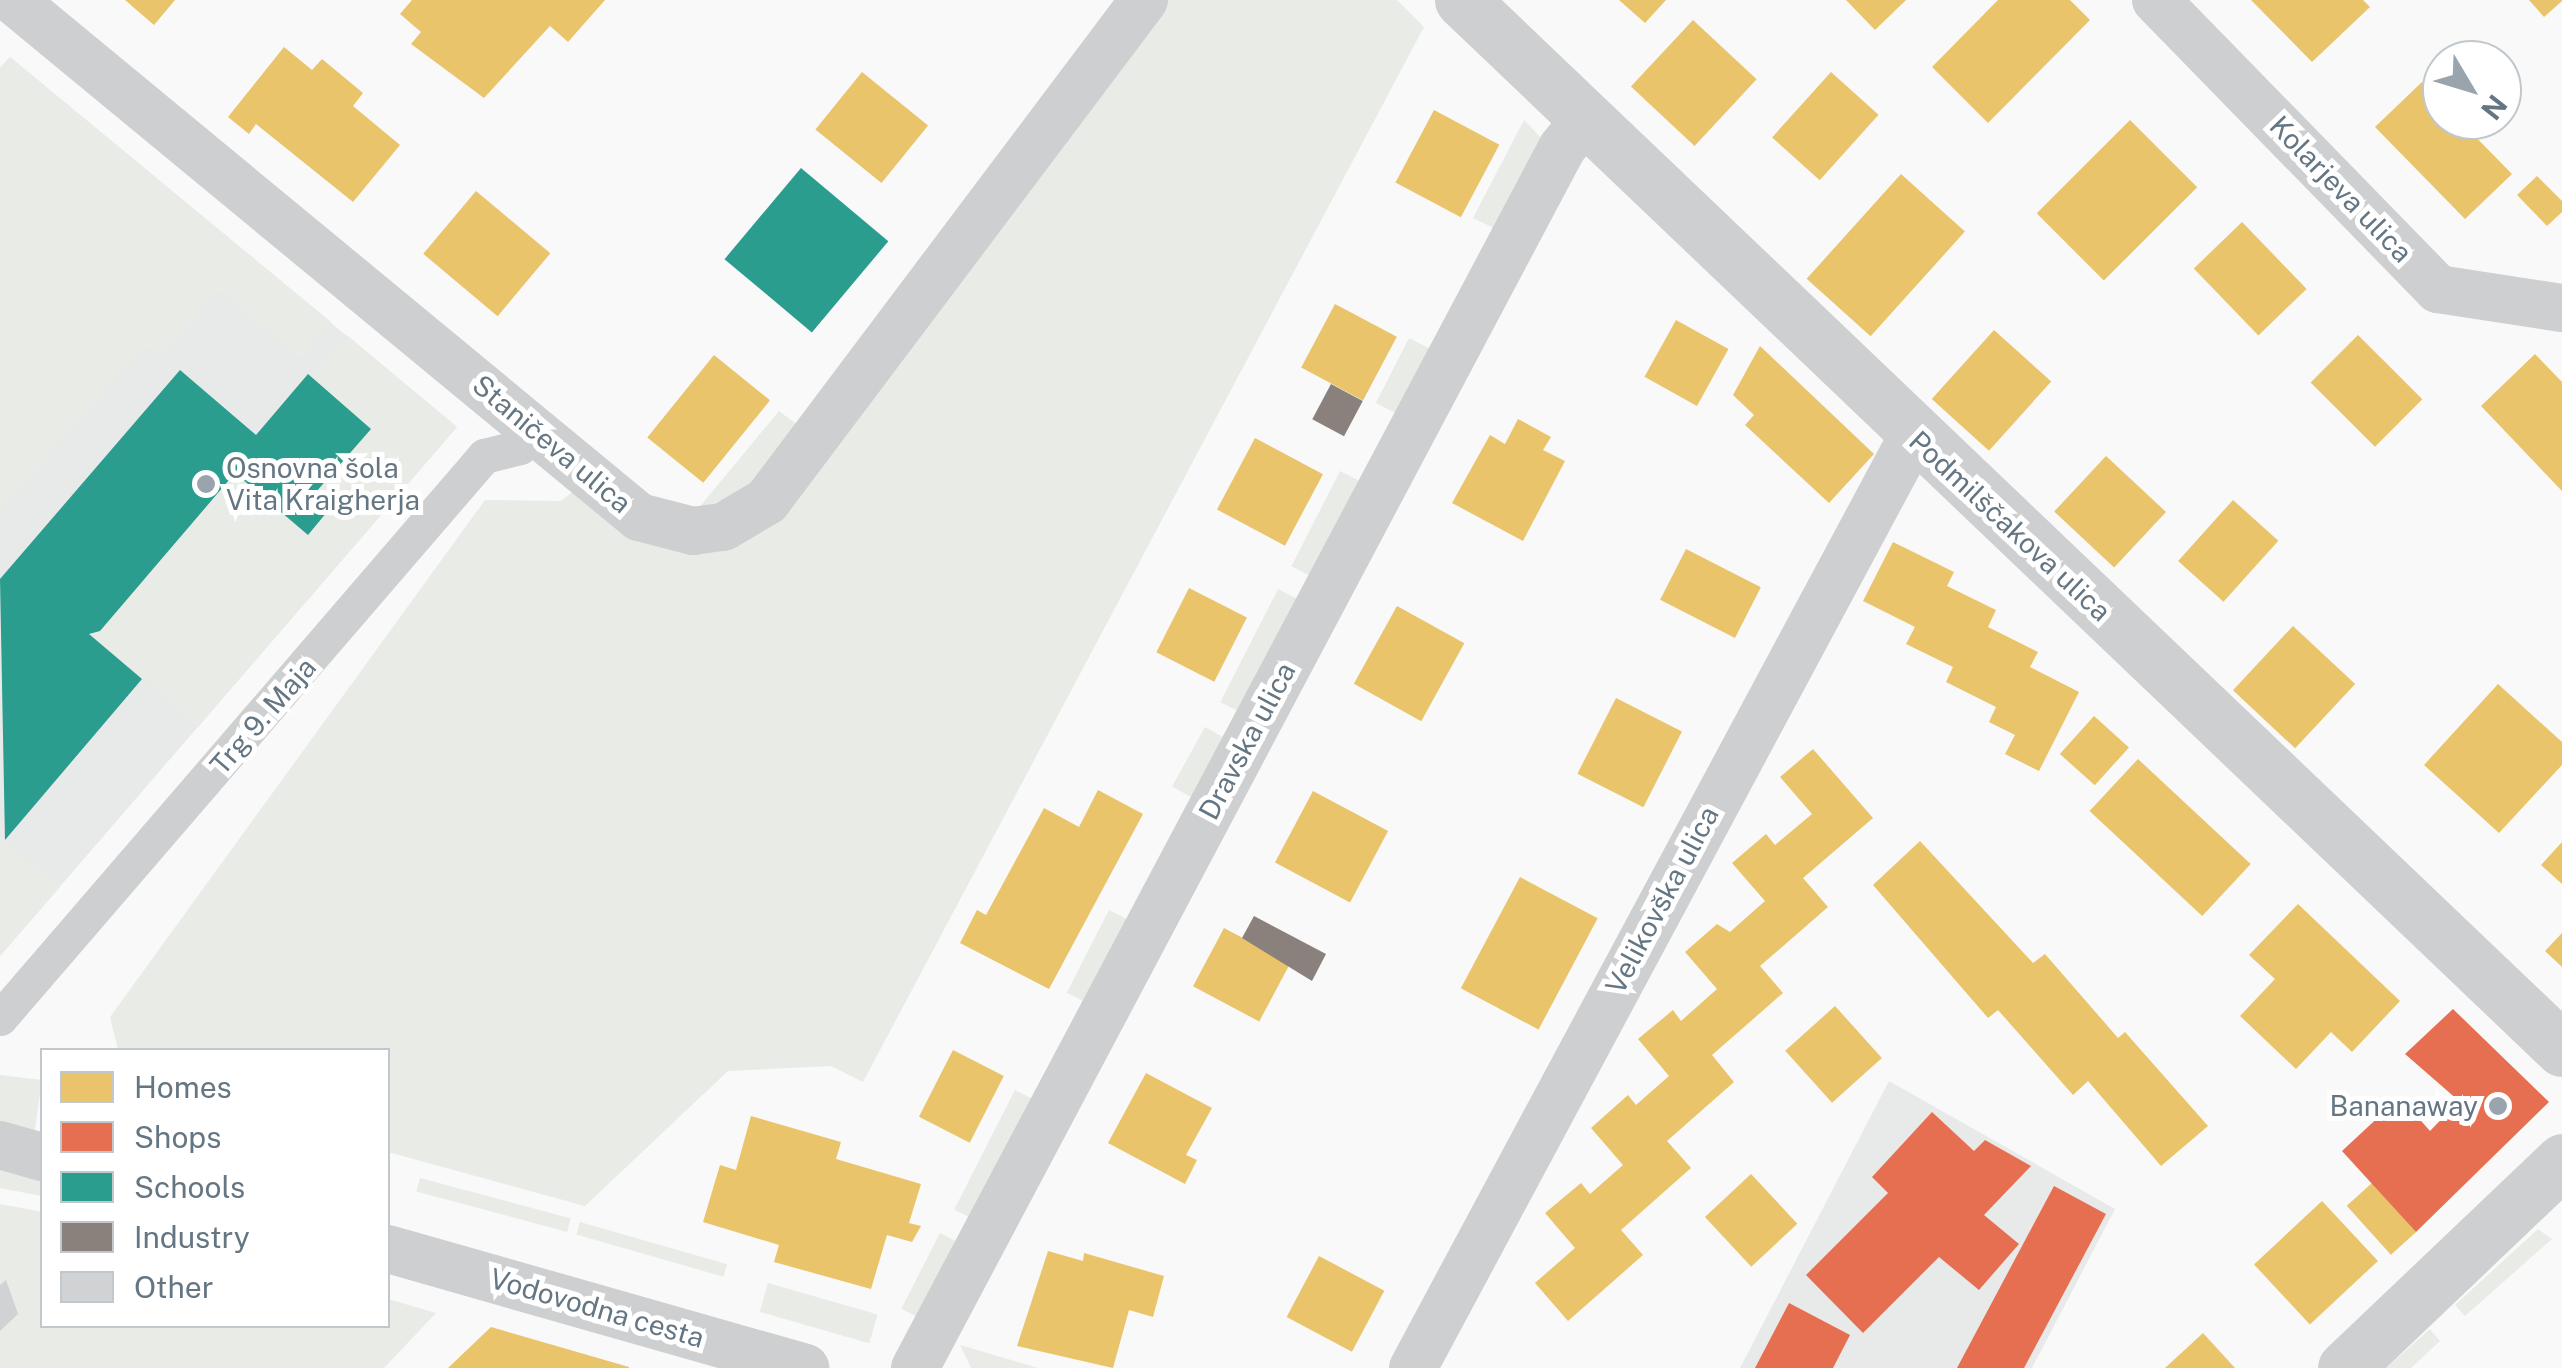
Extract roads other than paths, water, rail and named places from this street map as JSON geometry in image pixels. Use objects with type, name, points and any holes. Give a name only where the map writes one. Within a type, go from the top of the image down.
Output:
[{"type":"street","name":"Staničeva ulica","points":[[13,0],[639,516],[693,531],[723,527],[767,501],[1144,0]]},
{"type":"street","name":"Podmilščakova ulica","points":[[1462,0],[2562,1049]]},
{"type":"street","name":"Kolarjeva ulica","points":[[2156,0],[2438,289],[2562,308]]},
{"type":"street","name":"Dravska ulica","points":[[915,1368],[1553,165],[1586,118]]},
{"type":"street","name":"Trg 9. Maja","points":[[0,1018],[484,456],[520,447],[535,429]]},
{"type":"street","name":"Velikovška ulica","points":[[1413,1368],[1914,434]]},
{"type":"street","points":[[0,1145],[40,1155]]},
{"type":"street","points":[[2345,1368],[2562,1160]]},
{"type":"street","name":"Vodovodna cesta","points":[[390,1250],[793,1366]]},
{"type":"place","name":"Osnovna šola Vita Kraigherja","points":[[206,484]]},
{"type":"place","name":"Bananaway","points":[[2498,1106]]}]
